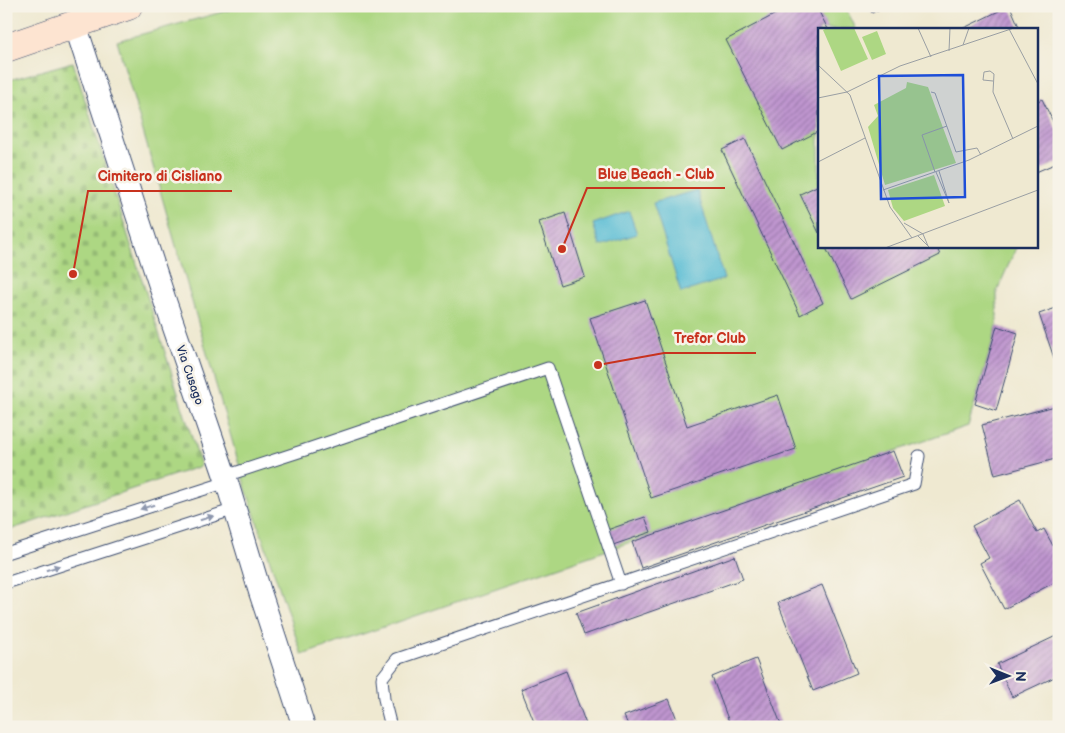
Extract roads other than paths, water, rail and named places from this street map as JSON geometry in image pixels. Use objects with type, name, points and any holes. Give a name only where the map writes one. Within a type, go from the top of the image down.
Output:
[{"type":"street","points":[[6,48],[128,6]]},
{"type":"street","name":"Via Cusago","points":[[75,24],[166,304],[226,479],[304,727]]},
{"type":"lane","points":[[6,553],[548,368],[621,584]]},
{"type":"lane","points":[[391,727],[384,699],[382,678],[397,659],[914,484],[919,456]]},
{"type":"lane","points":[[6,583],[235,509]]},
{"type":"water","points":[[697,190],[724,279],[681,293],[653,203]]},
{"type":"water","points":[[629,211],[637,234],[600,246],[593,224]]},
{"type":"place","name":"Blue Beach - Club","points":[[562,249]]},
{"type":"place","name":"Cimitero di Cisliano","points":[[73,274]]},
{"type":"place","name":"Trefor Club","points":[[598,365]]}]
